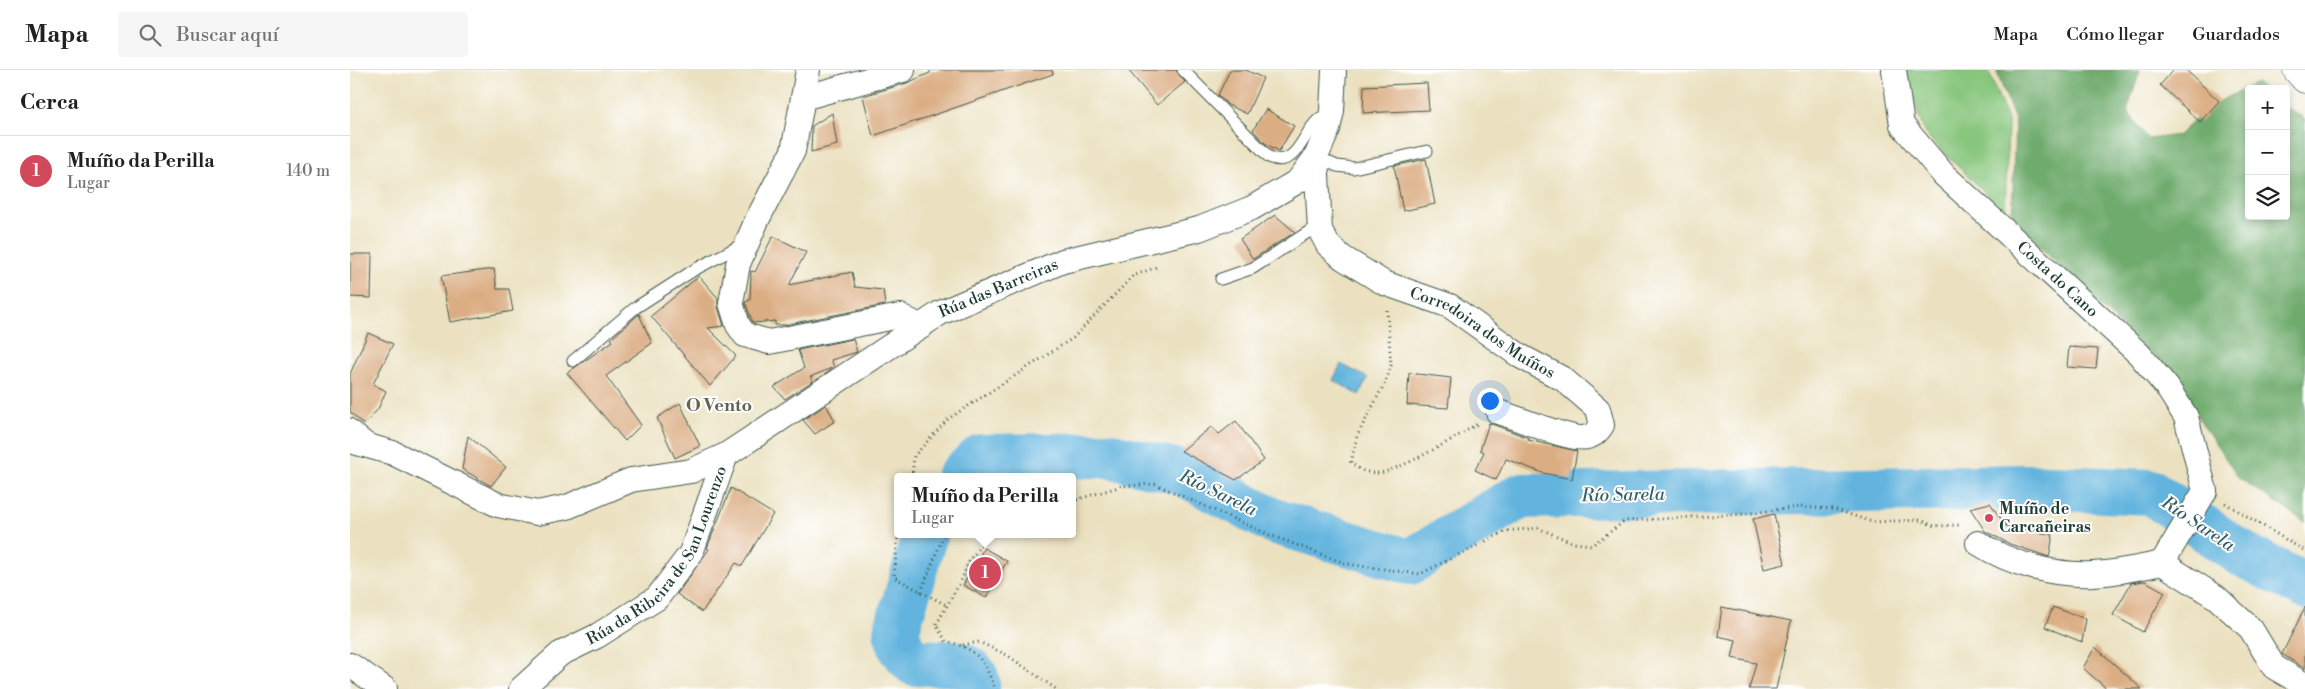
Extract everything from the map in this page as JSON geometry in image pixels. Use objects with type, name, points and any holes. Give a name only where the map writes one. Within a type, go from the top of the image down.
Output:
[{"type":"street","points":[[808,70],[793,151],[738,264],[732,303],[738,325],[745,335],[769,342],[900,316],[922,327]]},
{"type":"street","points":[[803,98],[903,70]]},
{"type":"street","name":"Corredoira dos Muíños","points":[[1298,181],[1316,157],[1328,129],[1332,115],[1334,70]]},
{"type":"street","name":"Costa do Cano","points":[[1894,70],[1902,125],[1944,175],[2139,354],[2167,387],[2186,418],[2203,495]]},
{"type":"street","points":[[2297,70],[2305,79]]},
{"type":"street","name":"Corredoira dos Muíños","points":[[1316,157],[1319,225],[1328,245],[1344,258],[1384,283],[1450,306],[1520,356],[1563,379],[1598,409],[1602,425],[1596,433],[1586,438],[1567,436],[1498,412]]},
{"type":"street","name":"Rúa das Barreiras","points":[[726,456],[922,327],[940,313],[1063,261],[1199,229],[1252,208],[1298,181]]},
{"type":"street","name":"Rúa da Ribeira de San Lourenzo","points":[[350,441],[393,453],[498,505],[537,513],[567,507],[631,480],[691,471],[726,456]]},
{"type":"street","name":"Rúa da Ribeira de San Lourenzo","points":[[521,689],[560,654],[597,636],[657,598],[691,553],[726,456]]},
{"type":"street","points":[[1978,543],[1993,552],[2035,567],[2063,572],[2092,574],[2164,558],[2203,495]]},
{"type":"street","points":[[2164,558],[2216,597],[2251,629],[2274,667],[2305,685]]},
{"type":"street","points":[[350,665],[385,689]]},
{"type":"lane","points":[[1183,70],[1269,158],[1276,161],[1290,158],[1319,118],[1332,115]]},
{"type":"lane","points":[[1316,157],[1337,166],[1354,168],[1427,151]]},
{"type":"lane","points":[[1221,279],[1253,268],[1319,225]]},
{"type":"lane","points":[[573,361],[635,308],[694,270],[748,241]]},
{"type":"lane","points":[[350,424],[383,450]]},
{"type":"path","points":[[912,473],[914,456],[948,419],[1043,355],[1073,338],[1133,276],[1167,262]]},
{"type":"path","points":[[1384,283],[1391,365],[1387,379],[1357,436],[1351,462],[1363,471],[1380,473],[1401,465],[1459,436],[1498,412]]},
{"type":"path","points":[[1076,500],[1122,486],[1155,484],[1270,535],[1347,564],[1420,574],[1506,531],[1538,528],[1574,543],[1592,545],[1625,521],[1744,514],[1800,507],[1834,509],[1872,522],[1921,520],[1934,526],[1964,524],[1978,543]]},
{"type":"path","points":[[2203,495],[2305,551]]},
{"type":"path","points":[[898,538],[894,577],[946,605]]},
{"type":"path","points":[[921,592],[942,538]]},
{"type":"path","points":[[988,538],[970,559],[962,579],[936,625],[946,641],[962,645],[985,663],[995,689]]},
{"type":"path","points":[[962,645],[979,642],[1007,655],[1056,689]]},
{"type":"green space","points":[[1904,70],[1988,70],[2008,121],[2005,212],[1925,134]]},
{"type":"green space","points":[[1996,70],[2140,70],[2127,111],[2148,139],[2179,135],[2210,106],[2245,89],[2245,220],[2290,220],[2290,110],[2305,119],[2305,522],[2238,477],[2168,372],[2012,220],[2015,120]]},
{"type":"water","points":[[1341,364],[1368,378],[1359,395],[1333,380]]},
{"type":"building","points":[[930,70],[1052,70],[1053,74],[873,136],[863,96],[907,83],[930,73]]},
{"type":"building","points":[[1128,70],[1176,70],[1185,82],[1157,105]]},
{"type":"building","points":[[1230,70],[1246,70],[1263,78],[1247,114],[1228,105],[1218,95]]},
{"type":"building","points":[[2174,70],[2186,70],[2219,101],[2200,122],[2160,85]]},
{"type":"building","points":[[1427,83],[1429,110],[1363,113],[1364,86]]},
{"type":"building","points":[[1266,109],[1294,126],[1279,151],[1266,144],[1253,130]]},
{"type":"building","points":[[832,113],[837,145],[811,152],[812,126]]},
{"type":"building","points":[[1426,159],[1435,204],[1403,211],[1394,166]]},
{"type":"building","points":[[1275,215],[1295,232],[1253,259],[1240,239]]},
{"type":"building","points":[[773,236],[806,252],[789,285],[852,272],[855,287],[883,290],[885,305],[784,325],[775,325],[775,321],[753,323],[745,302],[750,300],[751,271],[755,272]]},
{"type":"building","points":[[350,254],[372,254],[371,298],[350,297]]},
{"type":"building","points":[[494,269],[497,289],[509,289],[513,311],[450,322],[441,276]]},
{"type":"building","points":[[699,276],[718,298],[718,307],[724,326],[708,328],[736,356],[710,386],[651,316]]},
{"type":"building","points":[[639,314],[652,343],[606,376],[641,425],[625,441],[567,373],[613,341],[611,339]]},
{"type":"building","points":[[368,333],[393,344],[373,384],[386,391],[378,409],[364,425],[350,412],[350,374]]},
{"type":"building","points":[[853,339],[857,352],[831,360],[834,367],[810,377],[813,381],[785,399],[774,387],[804,368],[798,350]]},
{"type":"building","points":[[2069,347],[2098,349],[2096,369],[2067,367]]},
{"type":"building","points":[[1409,373],[1451,378],[1448,408],[1407,405]]},
{"type":"building","points":[[680,403],[700,446],[675,458],[657,418]]},
{"type":"building","points":[[826,405],[835,421],[815,434],[803,420]]},
{"type":"building","points":[[1236,421],[1264,460],[1236,480],[1181,451],[1211,427],[1219,434]]},
{"type":"building","points":[[1489,423],[1529,438],[1528,440],[1577,451],[1572,479],[1543,473],[1506,459],[1496,480],[1475,470],[1484,452],[1480,450]]},
{"type":"building","points":[[468,436],[506,467],[491,486],[462,469]]},
{"type":"building","points":[[731,488],[773,514],[742,566],[736,563],[702,612],[677,594],[709,549],[707,548]]},
{"type":"building","points":[[1990,503],[2006,526],[2053,535],[2049,557],[2010,544],[1985,531],[1970,508]]},
{"type":"building","points":[[1774,514],[1785,564],[1764,569],[1753,519]]},
{"type":"building","points":[[984,548],[1007,561],[986,598],[963,585]]},
{"type":"building","points":[[2145,581],[2165,592],[2143,632],[2113,615],[2131,583]]},
{"type":"building","points":[[1722,607],[1791,621],[1776,689],[1749,689],[1756,663],[1732,658],[1736,640],[1718,636]]},
{"type":"building","points":[[2053,607],[2086,619],[2082,642],[2045,627]]},
{"type":"building","points":[[2305,607],[2305,669],[2282,654]]},
{"type":"building","points":[[2095,647],[2142,689],[2107,689],[2083,668]]},
{"type":"waterway","name":"Río Sarela","points":[[963,473],[981,457],[1108,455],[1183,473],[1273,521],[1410,562],[1520,496],[2027,487],[2151,492],[2242,554],[2305,586]]},
{"type":"waterway","name":"Río Sarela","points":[[924,538],[896,632],[902,650],[914,663],[955,664],[972,671],[976,679],[977,689]]},
{"type":"place","name":"Muíño de Carcañeiras","points":[[1989,518]]},
{"type":"place","name":"Muíño da Perilla","points":[[985,573]]},
{"type":"district","name":"O Vento","points":[[719,405]]}]
